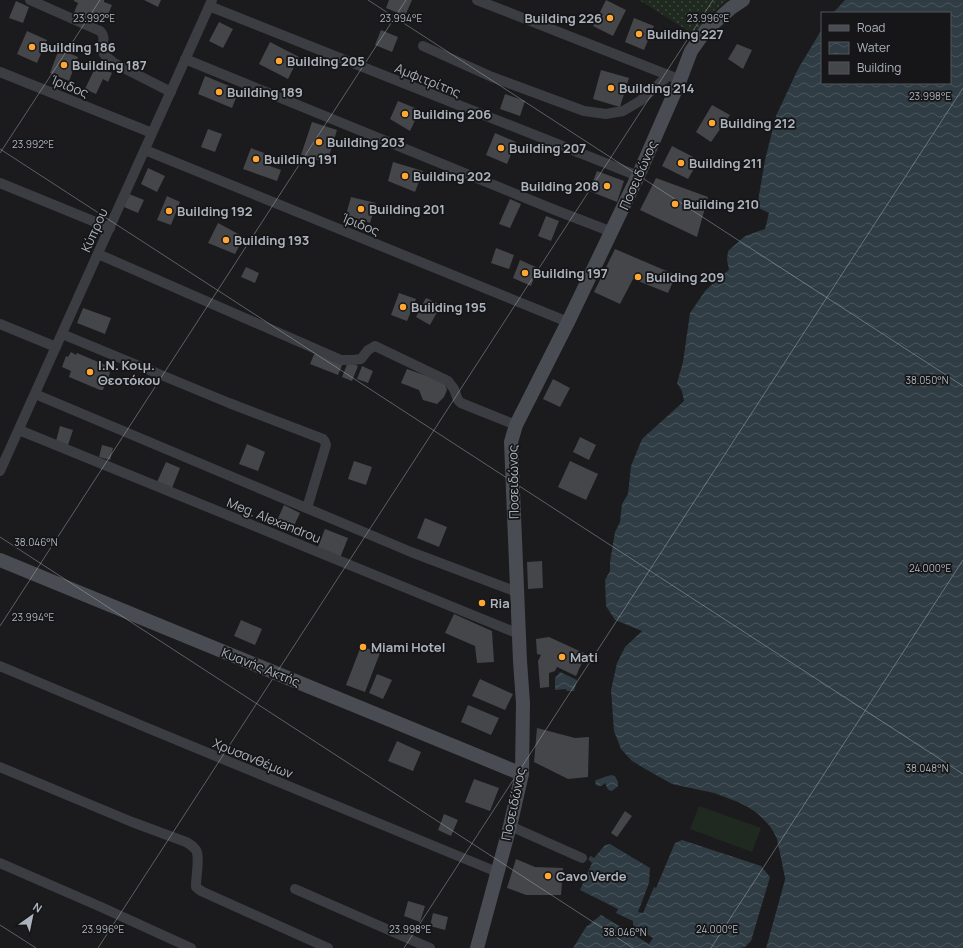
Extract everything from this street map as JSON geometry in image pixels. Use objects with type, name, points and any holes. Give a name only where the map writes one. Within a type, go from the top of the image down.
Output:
[{"type":"street","points":[[30,0],[100,31],[104,37],[102,50],[108,58],[114,63],[170,92]]},
{"type":"street","points":[[477,0],[674,78]]},
{"type":"street","name":"Ποσειδώνος","points":[[477,948],[510,826],[522,774],[523,703],[511,442],[516,425],[568,322],[638,176],[674,78],[706,30],[731,8],[743,0]]},
{"type":"street","name":"Κύπρου","points":[[0,471],[3,457],[19,430],[211,3]]},
{"type":"street","name":"Αμφιτρίτης","points":[[211,3],[638,176]]},
{"type":"street","points":[[423,46],[492,77],[584,111],[606,114],[623,111],[674,78]]},
{"type":"street","points":[[185,59],[612,232]]},
{"type":"street","name":"Ίριδος","points":[[0,72],[152,133]]},
{"type":"street","name":"Ίριδος","points":[[145,150],[568,322]]},
{"type":"street","points":[[0,183],[110,228]]},
{"type":"street","points":[[98,254],[341,360],[361,359],[368,350],[376,346],[448,381],[461,403],[516,425]]},
{"type":"street","points":[[0,324],[56,347]]},
{"type":"street","points":[[62,334],[323,440],[326,445],[307,508]]},
{"type":"street","points":[[35,394],[410,552],[517,592]]},
{"type":"street","name":"Meg. Alexandrou","points":[[19,430],[519,634]]},
{"type":"street","name":"Κυανής Ακτής","points":[[0,560],[522,774]]},
{"type":"street","name":"Χρυσανθέμων","points":[[0,666],[497,872]]},
{"type":"street","points":[[0,767],[132,822],[186,842],[197,851],[196,887],[201,891],[328,948]]},
{"type":"street","points":[[510,826],[582,858]]},
{"type":"street","points":[[0,863],[191,948]]},
{"type":"street","points":[[295,889],[430,948]]},
{"type":"shaded area","points":[[639,0],[728,0],[714,11],[693,34]]},
{"type":"shaded area","points":[[699,806],[761,828],[752,852],[690,829]]},
{"type":"water","points":[[845,0],[963,0],[963,948],[766,948],[785,879],[777,839],[769,825],[757,813],[738,802],[714,793],[672,784],[632,761],[621,749],[614,731],[611,690],[617,663],[625,647],[642,631],[615,620],[606,606],[605,580],[610,571],[615,532],[620,522],[622,504],[628,494],[631,466],[642,439],[684,401],[682,391],[677,383],[683,362],[690,313],[705,291],[729,270],[727,260],[728,251],[745,236],[765,229],[769,213],[757,207],[765,160],[776,116],[798,69],[821,31],[821,84],[951,84],[951,12],[834,12]]},
{"type":"water","points":[[560,672],[577,680],[574,691],[567,691],[566,689],[555,690],[555,678]]},
{"type":"water","points":[[611,775],[615,776],[618,782],[618,786],[612,791],[608,789],[605,783],[601,786],[596,785],[596,780]]},
{"type":"water","points":[[682,840],[761,866],[770,877],[751,941],[745,947],[573,948],[586,927],[601,915],[649,944],[653,938],[633,925],[633,921],[616,913],[618,909],[580,890],[592,863],[588,859],[591,856],[594,858],[605,845],[610,844],[650,868],[649,883],[638,912],[643,913],[654,887],[656,888],[675,843]]},
{"type":"pier","points":[[779,850],[785,879],[766,948],[764,948],[783,879],[778,853]]},
{"type":"building","points":[[74,0],[104,0],[104,2],[112,5],[106,19],[96,13],[90,22],[73,15],[78,3]]},
{"type":"building","points":[[144,0],[161,0],[158,7]]},
{"type":"building","points":[[389,0],[412,0],[405,16],[386,8]]},
{"type":"building","name":"Building 226","points":[[606,0],[626,10],[613,36],[593,26]]},
{"type":"building","points":[[16,1],[29,7],[23,23],[9,18]]},
{"type":"building","name":"Building 227","points":[[634,18],[654,26],[644,50],[625,42]]},
{"type":"building","points":[[219,22],[233,29],[223,48],[209,41]]},
{"type":"building","points":[[381,30],[398,37],[392,52],[375,45]]},
{"type":"building","name":"Building 186","points":[[27,31],[47,40],[37,63],[17,54]]},
{"type":"building","name":"Building 205","points":[[270,42],[299,57],[288,79],[259,64]]},
{"type":"building","points":[[737,44],[752,50],[743,69],[728,59]]},
{"type":"building","name":"Building 187","points":[[59,49],[78,57],[69,81],[50,73]]},
{"type":"building","points":[[96,66],[112,73],[108,82],[103,79],[96,94],[85,89]]},
{"type":"building","name":"Building 214","points":[[601,70],[629,78],[620,107],[593,99]]},
{"type":"building","name":"Building 189","points":[[205,76],[239,90],[232,108],[198,94]]},
{"type":"building","points":[[505,94],[525,101],[520,116],[500,109]]},
{"type":"building","name":"Building 206","points":[[398,101],[420,110],[410,131],[390,119]]},
{"type":"building","name":"Building 212","points":[[712,105],[730,115],[711,142],[696,132]]},
{"type":"building","name":"Building 203","points":[[312,122],[337,130],[327,163],[301,155]]},
{"type":"building","points":[[208,129],[222,134],[215,152],[201,147]]},
{"type":"building","name":"Building 207","points":[[495,133],[516,142],[507,164],[486,155]]},
{"type":"building","name":"Building 211","points":[[672,146],[699,160],[688,179],[662,166]]},
{"type":"building","name":"Building 191","points":[[251,148],[267,154],[264,164],[281,170],[277,181],[243,169]]},
{"type":"building","name":"Building 202","points":[[393,162],[423,171],[415,192],[388,181]]},
{"type":"building","points":[[148,168],[165,176],[157,192],[141,184]]},
{"type":"building","name":"Building 208","points":[[597,171],[624,181],[617,202],[589,191]]},
{"type":"building","name":"Building 210","points":[[656,178],[708,197],[697,237],[640,210]]},
{"type":"building","points":[[129,194],[144,200],[138,213],[124,207]]},
{"type":"building","name":"Building 192","points":[[167,196],[180,202],[171,225],[157,220]]},
{"type":"building","name":"Building 201","points":[[351,197],[376,203],[370,223],[346,215]]},
{"type":"building","points":[[510,199],[521,204],[510,228],[499,224]]},
{"type":"building","points":[[546,216],[559,221],[551,241],[538,236]]},
{"type":"building","name":"Building 193","points":[[218,223],[244,237],[235,254],[208,243]]},
{"type":"building","points":[[496,248],[514,255],[509,269],[491,263]]},
{"type":"building","name":"Building 209","points":[[615,249],[676,275],[668,293],[633,279],[620,304],[594,292]]},
{"type":"building","name":"Building 197","points":[[520,260],[538,268],[531,286],[513,278]]},
{"type":"building","points":[[246,267],[259,273],[255,283],[241,277]]},
{"type":"building","name":"Building 195","points":[[399,293],[416,299],[407,321],[391,315]]},
{"type":"building","points":[[426,298],[441,305],[430,325],[416,317]]},
{"type":"building","points":[[83,308],[111,318],[105,334],[77,323]]},
{"type":"building","name":"Ι.Ν. Κοιμ. Θεοτόκου","points":[[71,352],[76,355],[77,353],[110,367],[110,381],[104,385],[103,390],[69,377],[71,371],[62,367],[66,356],[68,357]]},
{"type":"building","points":[[315,352],[343,363],[338,375],[310,364]]},
{"type":"building","points":[[348,362],[358,366],[352,381],[342,377]]},
{"type":"building","points":[[362,366],[373,371],[368,383],[357,379]]},
{"type":"building","points":[[407,369],[444,382],[447,390],[444,397],[437,404],[423,400],[419,390],[401,383]]},
{"type":"building","points":[[553,379],[570,388],[560,407],[543,399]]},
{"type":"building","points":[[60,426],[73,430],[68,445],[56,441]]},
{"type":"building","points":[[580,437],[596,445],[589,460],[573,452]]},
{"type":"building","points":[[247,444],[265,452],[258,471],[239,464]]},
{"type":"building","points":[[102,445],[113,448],[110,460],[99,457]]},
{"type":"building","points":[[354,461],[372,467],[366,485],[348,479]]},
{"type":"building","points":[[570,461],[598,474],[586,500],[558,487]]},
{"type":"building","points":[[166,462],[180,468],[172,488],[157,482]]},
{"type":"building","points":[[284,505],[300,513],[291,532],[275,525]]},
{"type":"building","points":[[425,518],[447,527],[439,547],[417,538]]},
{"type":"building","points":[[325,529],[348,538],[340,558],[317,549]]},
{"type":"building","points":[[542,561],[543,588],[528,589],[527,562]]},
{"type":"building","points":[[454,614],[492,631],[494,662],[477,663],[475,646],[445,633]]},
{"type":"building","points":[[241,620],[262,629],[255,645],[234,636]]},
{"type":"building","name":"Mati","points":[[549,637],[586,654],[576,676],[557,667],[555,671],[549,673],[549,687],[540,688],[538,661],[541,655],[537,654],[536,639]]},
{"type":"building","points":[[361,646],[380,653],[365,692],[346,685]]},
{"type":"building","points":[[377,674],[392,680],[383,699],[369,693]]},
{"type":"building","points":[[480,679],[513,694],[505,710],[472,696]]},
{"type":"building","points":[[468,705],[499,718],[491,735],[461,722]]},
{"type":"building","points":[[537,728],[575,738],[589,737],[588,777],[568,779],[534,762]]},
{"type":"building","points":[[397,741],[421,752],[413,771],[388,761]]},
{"type":"building","points":[[474,779],[499,788],[490,811],[465,802]]},
{"type":"building","points":[[625,811],[632,816],[617,837],[611,833]]},
{"type":"building","points":[[444,814],[458,820],[451,836],[438,830]]},
{"type":"building","points":[[516,859],[535,867],[563,868],[561,895],[526,895],[507,888]]},
{"type":"building","points":[[408,901],[425,906],[420,922],[404,916]]},
{"type":"building","points":[[433,913],[448,917],[445,930],[430,926]]},
{"type":"place","name":"Building 226","points":[[610,18]]},
{"type":"place","name":"Building 227","points":[[639,34]]},
{"type":"place","name":"Building 186","points":[[32,47]]},
{"type":"place","name":"Building 205","points":[[279,61]]},
{"type":"place","name":"Building 187","points":[[64,65]]},
{"type":"place","name":"Building 214","points":[[611,88]]},
{"type":"place","name":"Building 189","points":[[219,92]]},
{"type":"place","name":"Building 206","points":[[405,114]]},
{"type":"place","name":"Building 212","points":[[712,123]]},
{"type":"place","name":"Building 203","points":[[319,142]]},
{"type":"place","name":"Building 207","points":[[501,148]]},
{"type":"place","name":"Building 191","points":[[256,159]]},
{"type":"place","name":"Building 211","points":[[681,163]]},
{"type":"place","name":"Building 202","points":[[405,176]]},
{"type":"place","name":"Building 208","points":[[607,186]]},
{"type":"place","name":"Building 210","points":[[675,204]]},
{"type":"place","name":"Building 201","points":[[361,209]]},
{"type":"place","name":"Building 192","points":[[169,211]]},
{"type":"place","name":"Building 193","points":[[226,240]]},
{"type":"place","name":"Building 197","points":[[525,273]]},
{"type":"place","name":"Building 209","points":[[638,277]]},
{"type":"place","name":"Building 195","points":[[403,307]]},
{"type":"place","name":"Ι.Ν. Κοιμ. Θεοτόκου","points":[[90,372]]},
{"type":"place","name":"Ria","points":[[482,603]]},
{"type":"place","name":"Miami Hotel","points":[[363,647]]},
{"type":"place","name":"Mati","points":[[562,657]]},
{"type":"place","name":"Cavo Verde","points":[[548,876]]}]
